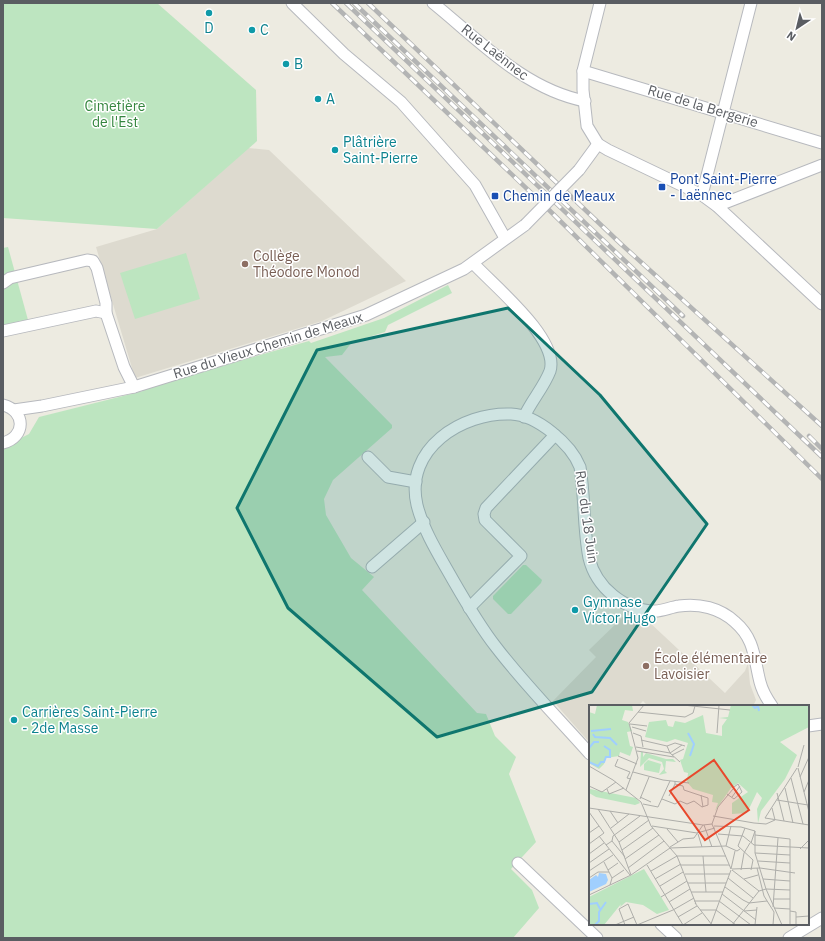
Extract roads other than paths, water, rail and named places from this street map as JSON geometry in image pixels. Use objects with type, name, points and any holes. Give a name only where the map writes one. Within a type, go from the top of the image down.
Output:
[{"type":"street","points":[[292,3],[344,54],[401,102],[475,185],[494,215],[505,238]]},
{"type":"street","name":"Rue Laënnec","points":[[433,3],[523,76],[564,97],[585,101]]},
{"type":"street","points":[[600,3],[583,71],[583,90],[587,126],[598,144],[702,195],[717,206],[822,304]]},
{"type":"street","points":[[702,195],[752,3]]},
{"type":"street","name":"Rue de la Bergerie","points":[[583,71],[822,143]]},
{"type":"street","name":"Rue du Vieux Chemin de Meaux","points":[[14,410],[42,406],[134,386],[366,315],[473,263],[505,238],[526,225],[579,170],[598,144]]},
{"type":"street","points":[[717,206],[822,165]]},
{"type":"street","points":[[3,283],[10,278],[88,260],[93,261],[97,268],[106,303],[106,313],[124,367],[134,386]]},
{"type":"street","points":[[473,263],[533,325],[549,353],[550,371],[524,417]]},
{"type":"street","points":[[3,331],[96,310],[106,313]]},
{"type":"street","points":[[3,405],[14,410],[20,421],[20,427],[14,438],[3,443]]},
{"type":"street","name":"Rue du 18 Juin","points":[[589,753],[497,649],[469,608],[436,551],[418,505],[416,482],[424,459],[434,442],[454,428],[493,415],[512,414],[524,417],[555,435],[568,446],[580,467],[589,558],[602,584],[623,603],[644,611],[657,611],[688,605],[704,606],[721,612],[736,622],[749,638],[756,657],[760,682],[772,705]]},
{"type":"street","points":[[469,608],[521,556],[485,520],[484,514],[486,508],[555,435]]},
{"type":"street","points":[[368,457],[388,477],[416,482]]},
{"type":"street","points":[[372,567],[424,522]]},
{"type":"street","points":[[809,726],[822,724]]},
{"type":"street","points":[[518,863],[597,938]]},
{"type":"street","points":[[809,923],[822,918]]},
{"type":"street","points":[[662,925],[676,938]]},
{"type":"street","points":[[789,938],[799,927]]},
{"type":"railway","points":[[332,3],[545,206],[822,479]]},
{"type":"railway","points":[[346,3],[822,457]]},
{"type":"railway","points":[[354,3],[683,316]]},
{"type":"railway","points":[[368,3],[621,244],[822,426]]},
{"type":"railway","points":[[809,436],[822,449]]},
{"type":"place","name":"D","points":[[209,13]]},
{"type":"place","name":"C","points":[[252,30]]},
{"type":"place","name":"B","points":[[286,64]]},
{"type":"place","name":"A","points":[[318,99]]},
{"type":"place","name":"Plâtrière Saint-Pierre","points":[[335,150]]},
{"type":"place","name":"Pont Saint-Pierre - Laënnec","points":[[662,187]]},
{"type":"place","name":"Chemin de Meaux","points":[[495,196]]},
{"type":"place","name":"Collège Théodore Monod","points":[[245,264]]},
{"type":"place","name":"Gymnase Victor Hugo","points":[[575,610]]},
{"type":"place","name":"École élémentaire Lavoisier","points":[[646,666]]},
{"type":"place","name":"Carrières Saint-Pierre - 2de Masse","points":[[14,720]]},
{"type":"park label","name":"Cimetière de l'Est","points":[[115,114]]}]
